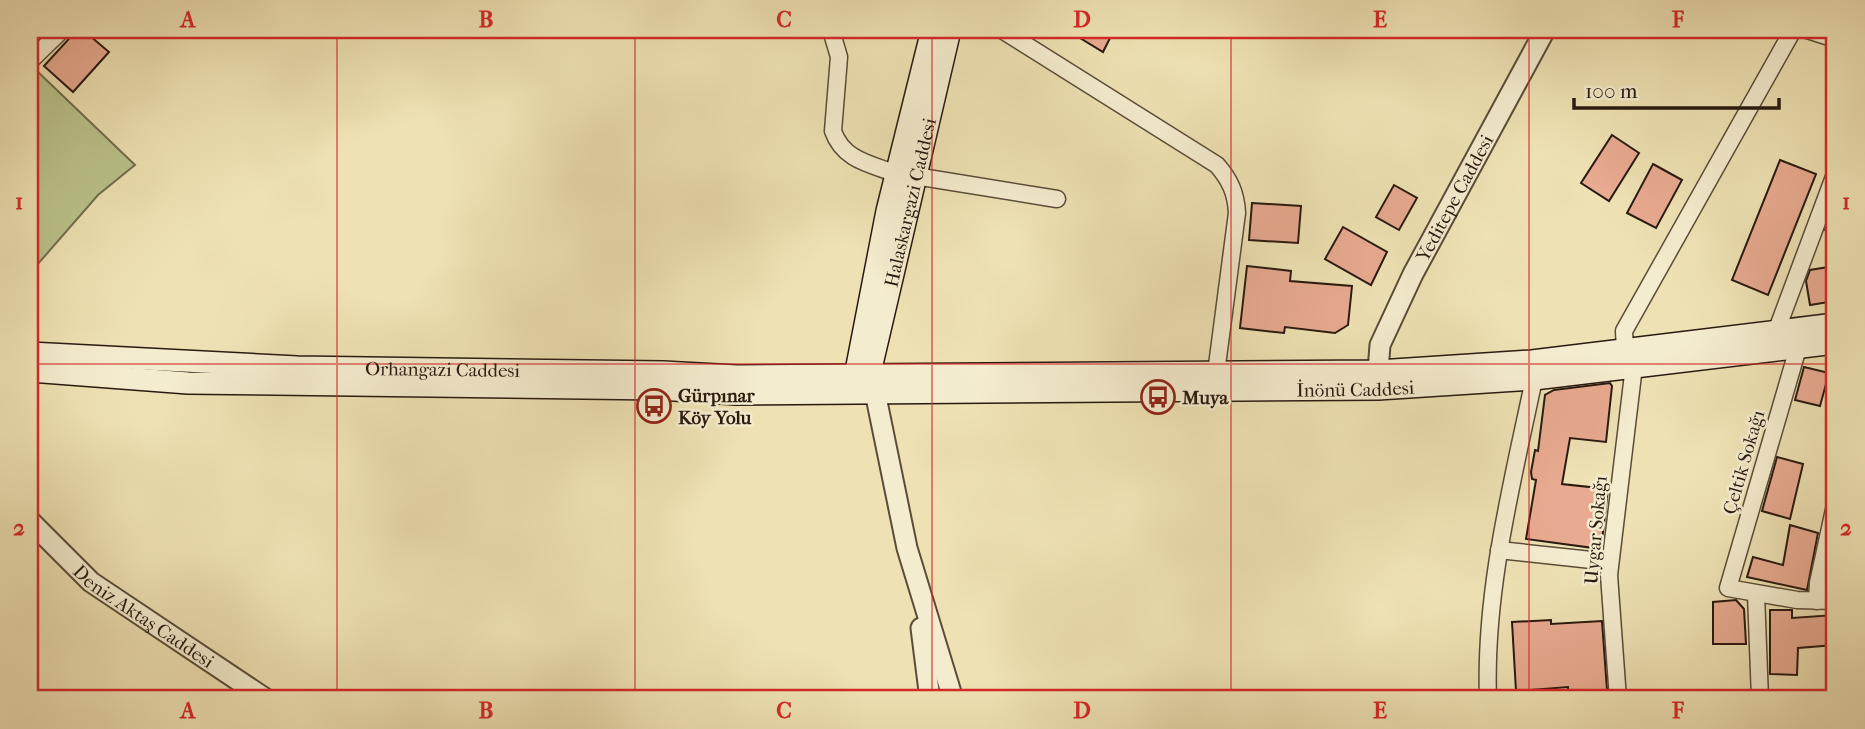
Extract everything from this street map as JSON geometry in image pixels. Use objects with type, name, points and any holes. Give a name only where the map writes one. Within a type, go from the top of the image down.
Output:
[{"type":"main road","points":[[865,384],[932,30]]},
{"type":"main road","name":"Halaskargazi Caddesi","points":[[906,175],[950,30]]},
{"type":"main road","points":[[1302,381],[1378,371],[1438,377],[1533,370],[1790,336],[1835,324]]},
{"type":"main road","points":[[1790,336],[1835,342]]},
{"type":"main road","name":"Orhangazi Caddesi","points":[[30,353],[172,372]]},
{"type":"main road","name":"Orhangazi Caddesi","points":[[30,372],[661,380],[737,385],[1302,381]]},
{"type":"main road","name":"İnönü Caddesi","points":[[1302,381],[1438,377]]},
{"type":"street","points":[[39,30],[50,43]]},
{"type":"street","points":[[30,61],[62,30]]},
{"type":"street","points":[[831,30],[839,57],[833,131],[843,152],[855,159],[906,175],[1057,199]]},
{"type":"street","points":[[1002,30],[1217,165],[1224,173],[1234,192],[1237,213],[1216,381]]},
{"type":"street","name":"Yeditepe Caddesi","points":[[1378,371],[1380,345],[1413,274],[1545,30]]},
{"type":"street","name":"Uygar Sokağı","points":[[1618,699],[1610,562],[1630,358],[1624,331],[1793,30]]},
{"type":"street","points":[[1807,30],[1835,39]]},
{"type":"street","name":"Çeltik Sokağı","points":[[1756,594],[1728,588],[1790,336],[1835,174]]},
{"type":"street","points":[[1488,699],[1486,666],[1499,550],[1533,370]]},
{"type":"street","points":[[865,384],[917,585],[953,699]]},
{"type":"street","points":[[1817,601],[1818,583],[1835,505]]},
{"type":"street","name":"Deniz Aktaş Caddesi","points":[[30,520],[91,582],[266,699]]},
{"type":"street","points":[[1499,550],[1610,562]]},
{"type":"street","points":[[917,585],[930,699]]},
{"type":"street","points":[[1760,699],[1756,594],[1835,601]]},
{"type":"green space","points":[[38,72],[135,165],[98,195],[30,273],[30,79]]},
{"type":"building","points":[[77,30],[83,30],[109,52],[73,92],[44,66]]},
{"type":"building","points":[[1067,30],[1114,30],[1103,52]]},
{"type":"building","points":[[1612,135],[1639,153],[1609,201],[1581,183]]},
{"type":"building","points":[[1780,160],[1816,174],[1768,295],[1732,280]]},
{"type":"building","points":[[1653,164],[1682,180],[1656,228],[1627,213]]},
{"type":"building","points":[[1394,185],[1417,198],[1399,230],[1376,217]]},
{"type":"building","points":[[1252,203],[1301,206],[1298,243],[1249,240]]},
{"type":"building","points":[[1835,203],[1835,234],[1825,230]]},
{"type":"building","points":[[1343,227],[1387,252],[1371,285],[1325,259]]},
{"type":"building","points":[[1247,266],[1291,271],[1290,281],[1352,286],[1348,325],[1335,333],[1285,327],[1284,333],[1240,328]]},
{"type":"building","points":[[1835,266],[1835,301],[1810,305],[1806,281],[1810,270]]},
{"type":"building","points":[[1804,367],[1829,373],[1820,406],[1795,400]]},
{"type":"building","points":[[1610,383],[1612,386],[1606,442],[1570,438],[1562,484],[1608,489],[1601,549],[1526,539],[1536,480],[1532,479],[1531,472],[1535,450],[1538,451],[1545,395],[1554,390]]},
{"type":"building","points":[[1777,457],[1803,464],[1790,519],[1762,511]]},
{"type":"building","points":[[1790,525],[1818,533],[1807,590],[1747,577],[1753,557],[1783,565]]},
{"type":"building","points":[[1835,553],[1835,584],[1829,582]]},
{"type":"building","points":[[1736,600],[1744,609],[1746,644],[1713,644],[1713,602]]},
{"type":"building","points":[[1770,610],[1792,610],[1792,618],[1835,615],[1835,645],[1798,648],[1797,675],[1770,674]]},
{"type":"building","points":[[1551,620],[1551,624],[1602,621],[1607,690],[1568,692],[1568,687],[1516,691],[1512,622]]},
{"type":"place","name":"Muya","points":[[1158,397]]},
{"type":"place","name":"Gürpınar Köy Yolu","points":[[654,406]]}]
